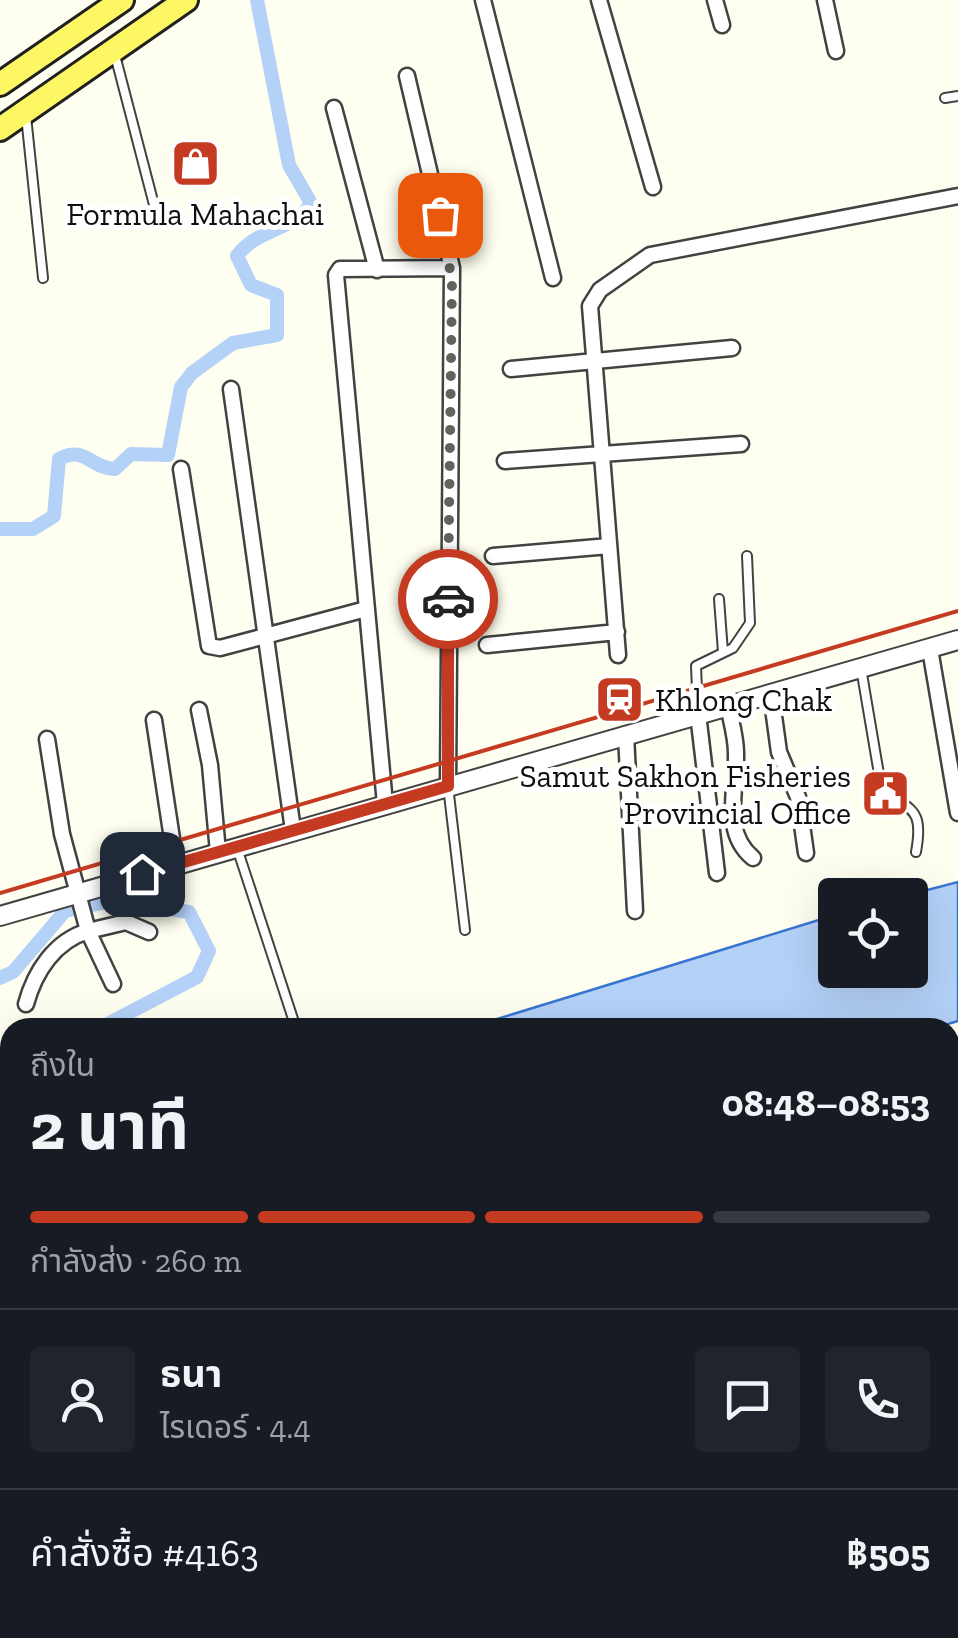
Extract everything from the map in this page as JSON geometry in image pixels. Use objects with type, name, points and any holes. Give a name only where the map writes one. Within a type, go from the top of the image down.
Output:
[{"type":"main road","points":[[3,74],[122,0]]},
{"type":"main road","points":[[0,129],[186,0]]},
{"type":"street","points":[[483,0],[553,278]]},
{"type":"street","points":[[600,0],[653,187]]},
{"type":"street","points":[[715,0],[722,25]]},
{"type":"street","points":[[825,0],[836,51]]},
{"type":"street","points":[[407,76],[452,268],[448,786]]},
{"type":"street","points":[[334,108],[377,270]]},
{"type":"street","points":[[618,654],[590,306],[600,290],[650,255],[958,196]]},
{"type":"street","points":[[384,804],[336,275],[340,270],[452,268]]},
{"type":"street","points":[[511,369],[732,348]]},
{"type":"street","points":[[231,390],[293,830]]},
{"type":"street","points":[[506,461],[741,444]]},
{"type":"street","points":[[181,469],[210,646],[220,648],[366,609]]},
{"type":"street","points":[[493,556],[610,546]]},
{"type":"street","points":[[486,645],[616,632]]},
{"type":"street","points":[[0,916],[958,640]]},
{"type":"street","points":[[930,648],[958,813]]},
{"type":"street","points":[[771,694],[779,752],[798,797],[806,853]]},
{"type":"street","points":[[728,706],[736,752],[735,830],[742,849],[753,858]]},
{"type":"street","points":[[198,710],[210,765],[218,852]]},
{"type":"street","points":[[698,714],[717,874]]},
{"type":"street","points":[[154,720],[176,865]]},
{"type":"street","points":[[626,735],[635,912]]},
{"type":"street","points":[[48,739],[75,894],[112,984]]},
{"type":"street","points":[[26,1004],[53,951],[64,940],[87,930],[126,922],[149,932]]},
{"type":"lane","points":[[114,51],[159,224]]},
{"type":"lane","points":[[946,98],[958,96]]},
{"type":"lane","points":[[26,112],[43,278]]},
{"type":"lane","points":[[698,714],[696,666],[742,640],[750,623],[747,556]]},
{"type":"lane","points":[[719,599],[724,652]]},
{"type":"lane","points":[[862,668],[880,780],[886,790],[915,810],[920,820],[916,852]]},
{"type":"lane","points":[[448,786],[465,930]]},
{"type":"lane","points":[[237,846],[293,1018]]},
{"type":"water","points":[[958,882],[958,1018],[500,1018],[818,920],[818,988],[928,988],[928,890]]},
{"type":"building","points":[[628,685],[633,701],[608,708],[603,692]]},
{"type":"waterway","points":[[0,529],[33,529],[54,516],[59,459],[68,455],[82,456],[115,469],[131,454],[168,455],[181,387],[192,373],[233,343],[277,335],[277,295],[251,285],[237,256],[254,240],[296,219],[311,203],[289,165],[257,0]]},
{"type":"waterway","points":[[0,978],[13,972],[65,911],[115,900],[189,912],[209,951],[197,977],[119,1018]]},
{"type":"railway","points":[[0,893],[958,611]]},
{"type":"way so far","points":[[440,215],[452,268],[448,599]]},
{"type":"place","name":"Formula Mahachai","points":[[195,164]]},
{"type":"place","name":"Khlong Chak","points":[[620,700]]},
{"type":"place","name":"Samut Sakhon Fisheries Provincial Office","points":[[886,794]]},
{"type":"route","points":[[142,874],[448,786],[448,599]]}]
